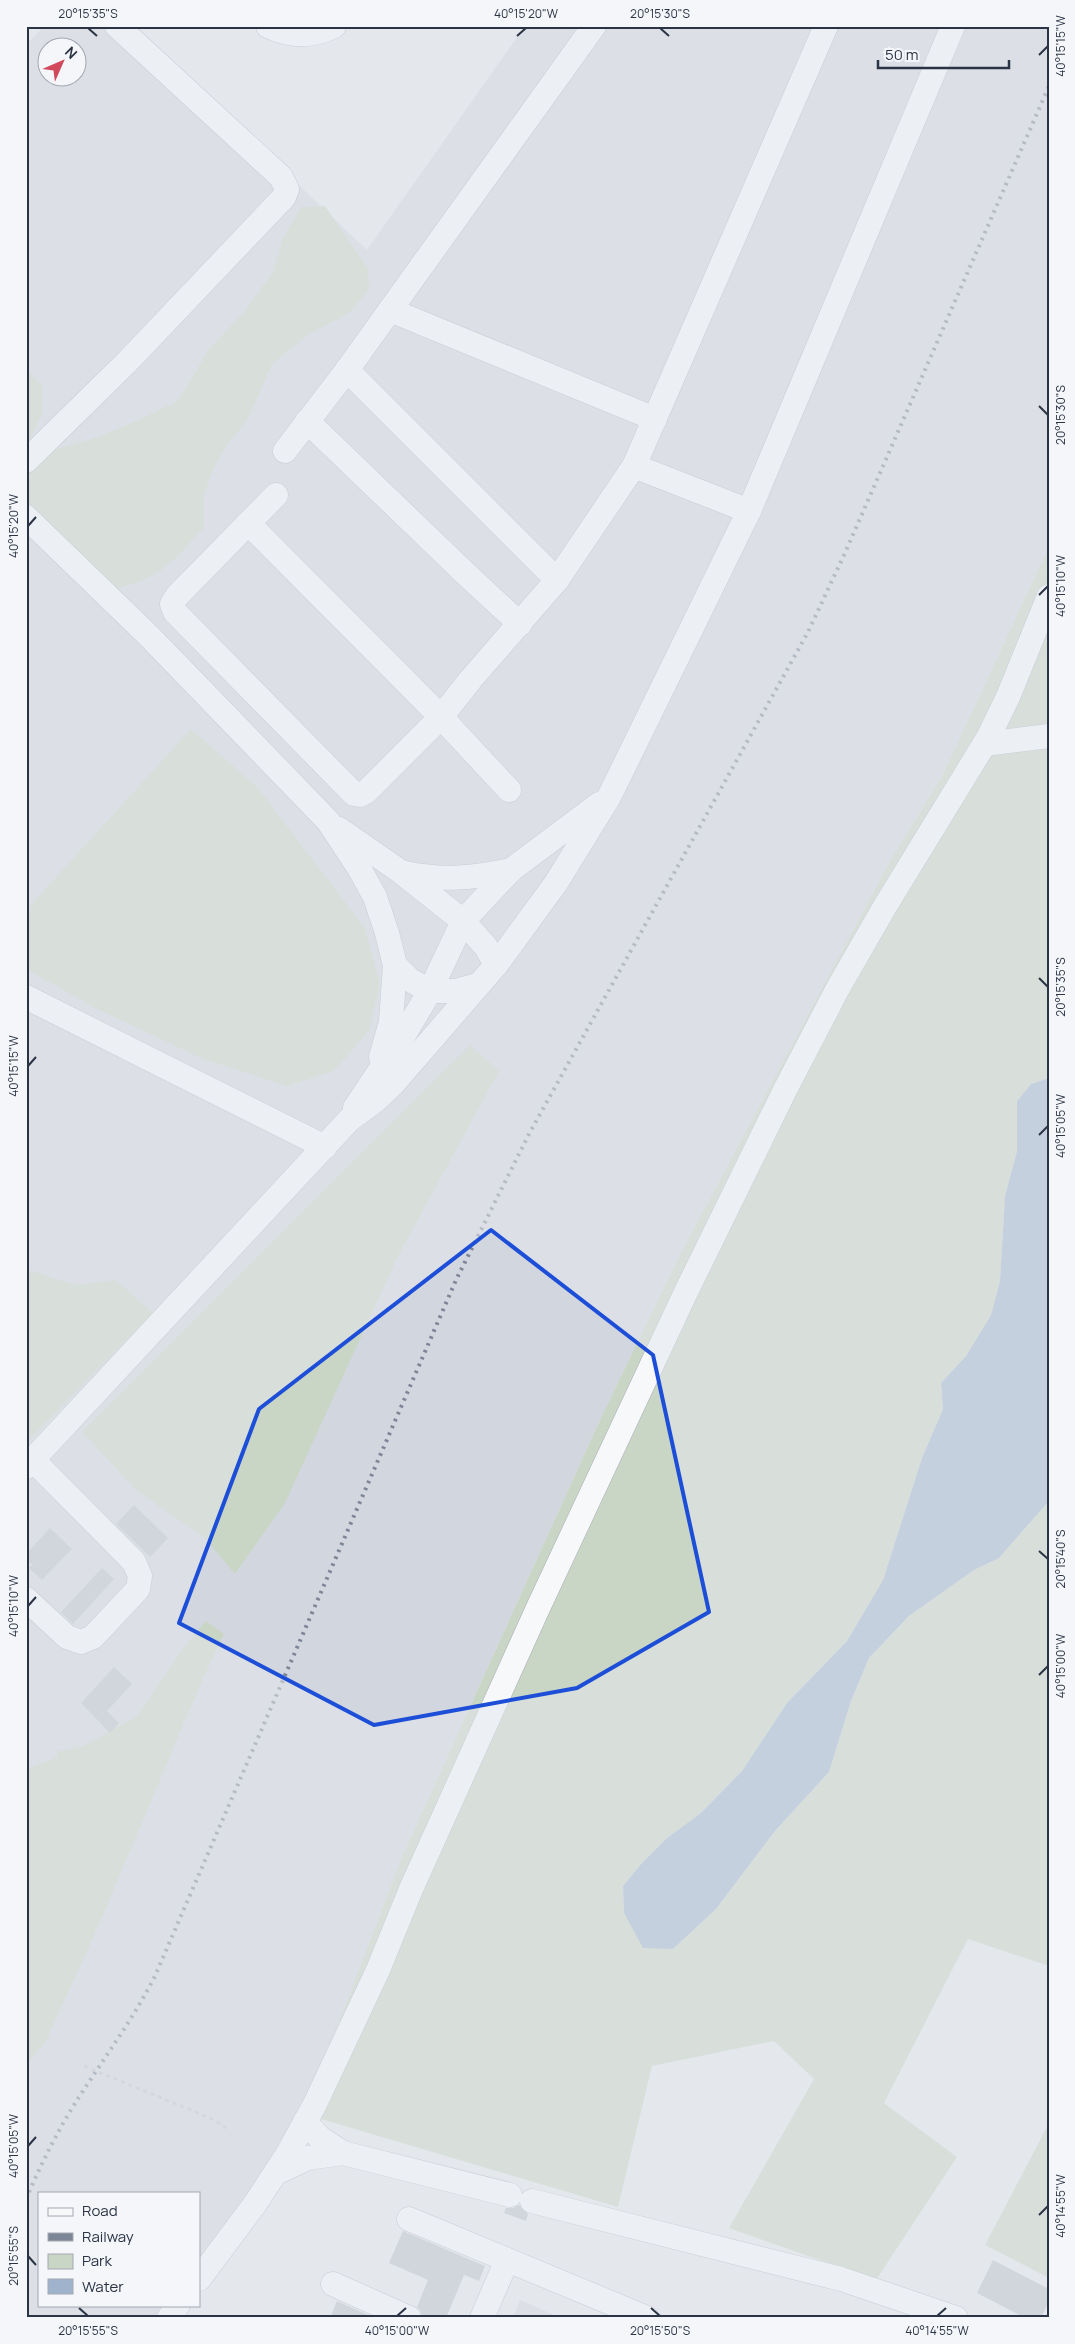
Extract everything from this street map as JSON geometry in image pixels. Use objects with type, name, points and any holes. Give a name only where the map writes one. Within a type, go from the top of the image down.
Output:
[{"type":"street","points":[[26,461],[127,362],[284,197],[287,189],[281,177],[117,26]]},
{"type":"street","points":[[268,26],[297,34],[318,34],[334,26]]},
{"type":"street","points":[[285,450],[347,370],[594,26]]},
{"type":"street","points":[[276,495],[177,596],[172,604],[175,612],[354,794],[360,795],[367,791],[441,717],[471,679],[557,580],[634,466],[826,26]]},
{"type":"street","points":[[26,1599],[68,1636],[80,1642],[93,1637],[138,1589],[140,1576],[134,1562],[30,1463],[349,1120],[376,1100],[392,1084],[477,985],[496,966],[556,883],[609,797],[748,512],[953,26]]},
{"type":"street","points":[[390,310],[655,419]]},
{"type":"street","points":[[347,370],[557,580]]},
{"type":"street","points":[[307,421],[520,624]]},
{"type":"street","points":[[634,466],[748,512]]},
{"type":"street","points":[[26,517],[149,636],[328,821],[359,868],[374,897],[387,933],[395,965],[390,1022],[384,1050],[370,1083],[349,1120]]},
{"type":"street","points":[[248,523],[441,717],[509,790]]},
{"type":"street","points":[[200,2278],[244,2220],[276,2173],[306,2122],[378,1970],[411,1889],[538,1608],[685,1294],[785,1090],[861,948],[985,744],[1008,697],[1049,596]]},
{"type":"street","points":[[985,744],[1049,736]]},
{"type":"street","points":[[370,1083],[393,1052],[430,991],[463,921],[511,870],[609,797]]},
{"type":"street","points":[[328,821],[401,872],[463,921],[486,946],[496,966]]},
{"type":"street","points":[[401,872],[430,878],[452,879],[476,877],[511,870]]},
{"type":"street","points":[[395,965],[410,980],[430,991],[456,991],[477,985]]},
{"type":"street","points":[[26,997],[325,1147]]},
{"type":"street","points":[[306,2122],[320,2138],[343,2153],[841,2279],[923,2313],[956,2318]]},
{"type":"street","points":[[276,2173],[308,2158],[343,2153]]},
{"type":"street","points":[[409,2219],[647,2318]]},
{"type":"street","points":[[482,2318],[507,2260]]},
{"type":"street","points":[[333,2284],[409,2318]]},
{"type":"street","points":[[169,2318],[177,2306]]},
{"type":"path","points":[[84,2066],[215,2120],[226,2128]]},
{"type":"highlighted area","points":[[491,1230],[653,1355],[709,1612],[577,1688],[374,1725],[179,1623],[259,1409]]},
{"type":"shaded area","points":[[44,26],[131,26],[367,250],[525,26],[1049,26],[1049,546],[943,774],[892,857],[680,1254],[600,1420],[400,1861],[304,2114],[298,2112],[246,2199],[200,2262],[200,2192],[38,2192],[38,2306],[167,2306],[159,2318],[26,2318],[26,45]]},
{"type":"shaded area","points":[[520,2300],[561,2318],[513,2318]]},
{"type":"green space","points":[[325,206],[368,268],[369,290],[349,313],[308,335],[272,364],[247,421],[228,444],[214,468],[204,494],[204,527],[166,567],[144,580],[115,589],[26,504],[26,369],[42,385],[42,413],[29,442],[48,451],[92,439],[178,401],[209,349],[243,313],[273,272],[283,237],[301,207]]},
{"type":"green space","points":[[1049,546],[1049,1078],[1031,1084],[1017,1101],[1017,1151],[1005,1196],[1000,1281],[991,1315],[966,1356],[941,1383],[943,1409],[922,1458],[883,1580],[847,1641],[787,1703],[742,1771],[701,1813],[667,1838],[641,1864],[623,1886],[624,1913],[673,1949],[716,1909],[775,1831],[829,1772],[851,1701],[869,1658],[909,1616],[974,1570],[999,1558],[1049,1501],[1049,1966],[968,1939],[884,2103],[957,2157],[876,2280],[729,2228],[814,2079],[774,2041],[652,2066],[618,2207],[304,2114],[400,1861],[600,1420],[680,1254],[892,857],[943,774]]},
{"type":"green space","points":[[191,729],[258,788],[365,928],[380,985],[369,1031],[334,1071],[287,1086],[203,1059],[95,1008],[26,969],[26,910]]},
{"type":"green space","points":[[470,1045],[499,1071],[397,1258],[285,1503],[235,1574],[204,1537],[137,1491],[82,1432]]},
{"type":"green space","points":[[26,1269],[74,1285],[116,1280],[153,1313],[26,1443]]},
{"type":"green space","points":[[206,1621],[224,1634],[201,1683],[97,1929],[46,2041],[26,2065],[26,1769],[58,1757],[56,1752],[85,1745],[137,1716],[183,1648]]},
{"type":"green space","points":[[1049,2123],[1049,2278],[985,2245]]},
{"type":"water","points":[[1049,1078],[1049,1501],[999,1558],[974,1570],[909,1616],[869,1658],[851,1701],[829,1772],[775,1831],[716,1909],[673,1949],[643,1948],[624,1913],[623,1886],[641,1864],[667,1838],[701,1813],[742,1771],[787,1703],[847,1641],[883,1580],[922,1458],[943,1409],[941,1383],[966,1356],[991,1315],[1000,1281],[1005,1196],[1017,1151],[1017,1101],[1031,1084]]},
{"type":"building","points":[[134,1505],[168,1538],[150,1557],[116,1524]]},
{"type":"building","points":[[50,1528],[72,1549],[42,1580],[29,1568],[33,1565],[26,1559],[26,1554]]},
{"type":"building","points":[[102,1568],[114,1579],[73,1624],[61,1612]]},
{"type":"building","points":[[114,1667],[132,1684],[107,1711],[119,1723],[110,1733],[81,1703]]},
{"type":"building","points":[[519,2205],[528,2214],[526,2221],[504,2213],[506,2208],[513,2208]]},
{"type":"building","points":[[403,2231],[485,2266],[479,2281],[464,2275],[446,2318],[423,2318],[417,2307],[428,2280],[389,2263]]},
{"type":"building","points":[[993,2260],[1049,2289],[1049,2301],[1041,2318],[1025,2318],[977,2293]]},
{"type":"building","points":[[337,2301],[375,2318],[330,2318]]},
{"type":"railway","points":[[26,2199],[64,2121],[128,2023],[155,1976],[456,1280],[529,1134],[808,632],[845,553],[1049,86]]}]
